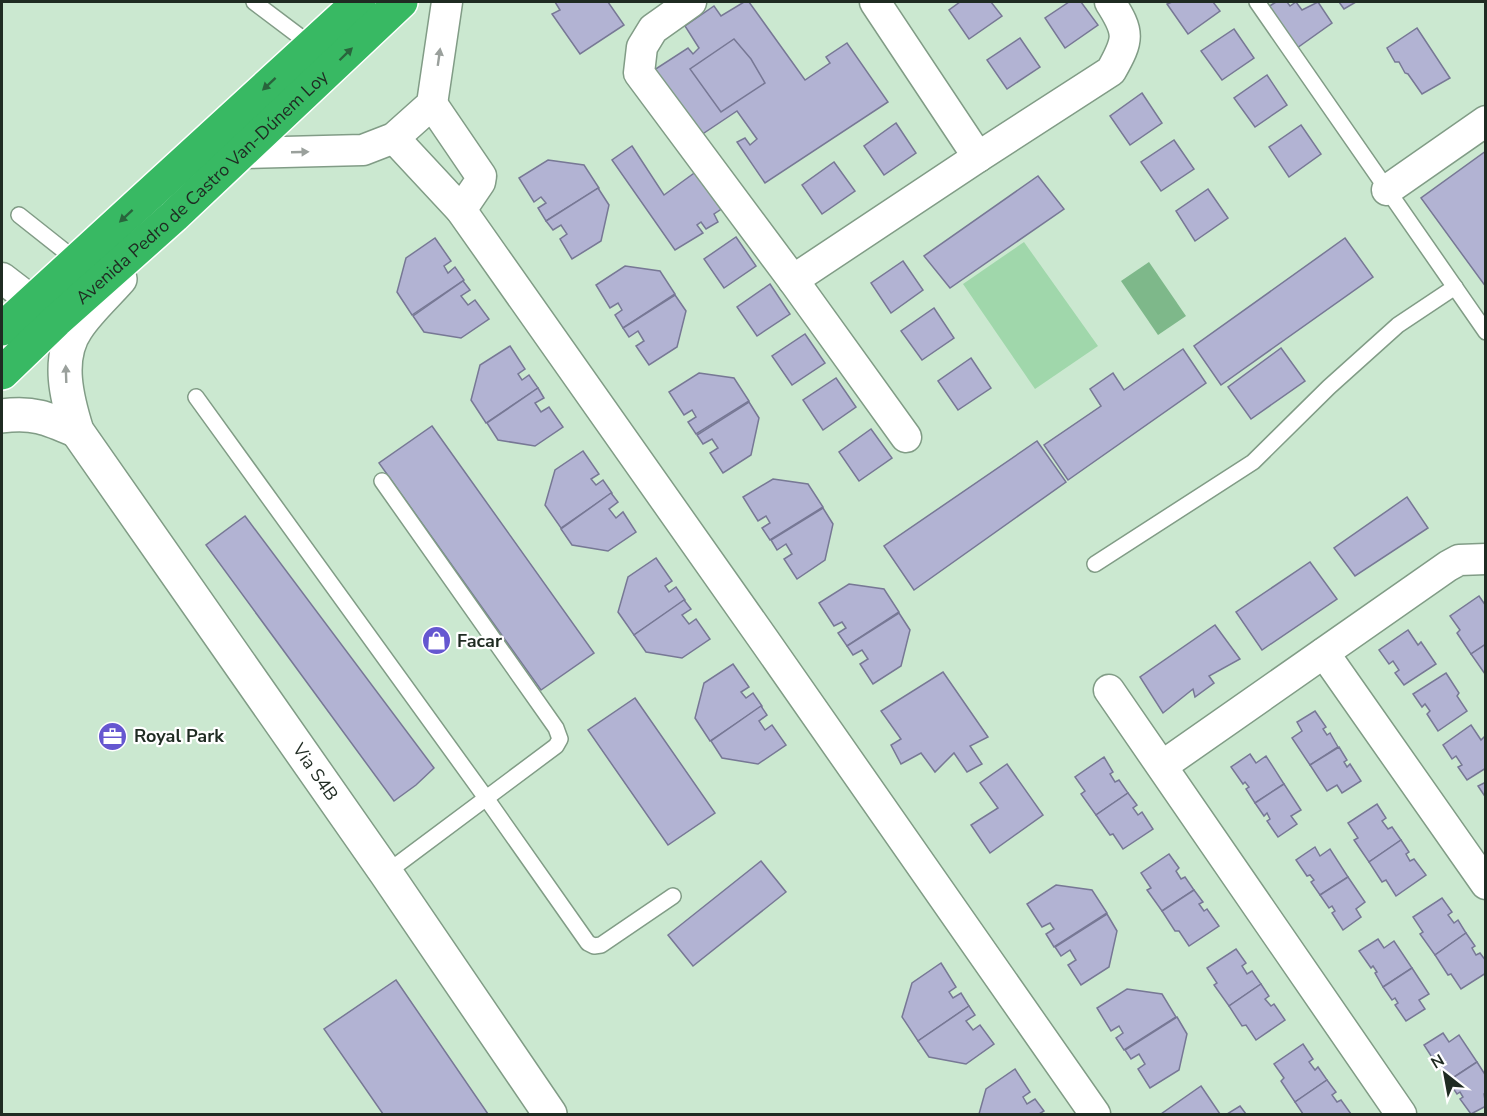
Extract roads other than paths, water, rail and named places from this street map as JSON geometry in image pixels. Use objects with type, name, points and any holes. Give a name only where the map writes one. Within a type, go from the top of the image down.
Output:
[{"type":"highway","name":"Avenida Pedro de Castro Van-Dúnem Loy","points":[[2,329],[358,2]]},
{"type":"highway","name":"Avenida Pedro de Castro Van-Dúnem Loy","points":[[2,373],[56,321],[242,153],[401,2]]},
{"type":"street","points":[[242,153],[363,150],[394,138],[432,104],[447,2]]},
{"type":"street","points":[[691,2],[653,29],[642,47],[639,73],[794,280],[906,437]]},
{"type":"street","points":[[875,2],[978,157]]},
{"type":"street","points":[[794,280],[1111,71],[1124,48],[1124,24],[1110,2]]},
{"type":"street","points":[[432,104],[481,176],[480,182],[461,210]]},
{"type":"street","points":[[1387,190],[1485,121]]},
{"type":"street","points":[[394,138],[461,210],[1095,1114]]},
{"type":"street","points":[[77,431],[69,405],[66,378],[66,353],[76,329],[174,216]]},
{"type":"street","points":[[2,278],[32,301]]},
{"type":"street","points":[[2,416],[25,413],[53,420],[77,431]]},
{"type":"street","name":"Via S4B","points":[[77,431],[386,873],[550,1114]]},
{"type":"street","points":[[1162,766],[1448,566],[1459,560],[1485,559]]},
{"type":"street","points":[[1324,653],[1485,884]]},
{"type":"street","points":[[1109,690],[1401,1114]]},
{"type":"lane","points":[[254,2],[311,45]]},
{"type":"lane","points":[[1257,2],[1485,332]]},
{"type":"lane","points":[[19,215],[77,261]]},
{"type":"lane","points":[[1095,564],[1253,462],[1329,387],[1398,325],[1455,287]]},
{"type":"lane","points":[[196,397],[588,943],[594,946],[601,945],[673,896]]},
{"type":"lane","points":[[382,481],[556,728],[560,739],[556,746],[386,873]]},
{"type":"place","name":"Facar","points":[[436,641]]},
{"type":"place","name":"Royal Park","points":[[113,736]]}]
